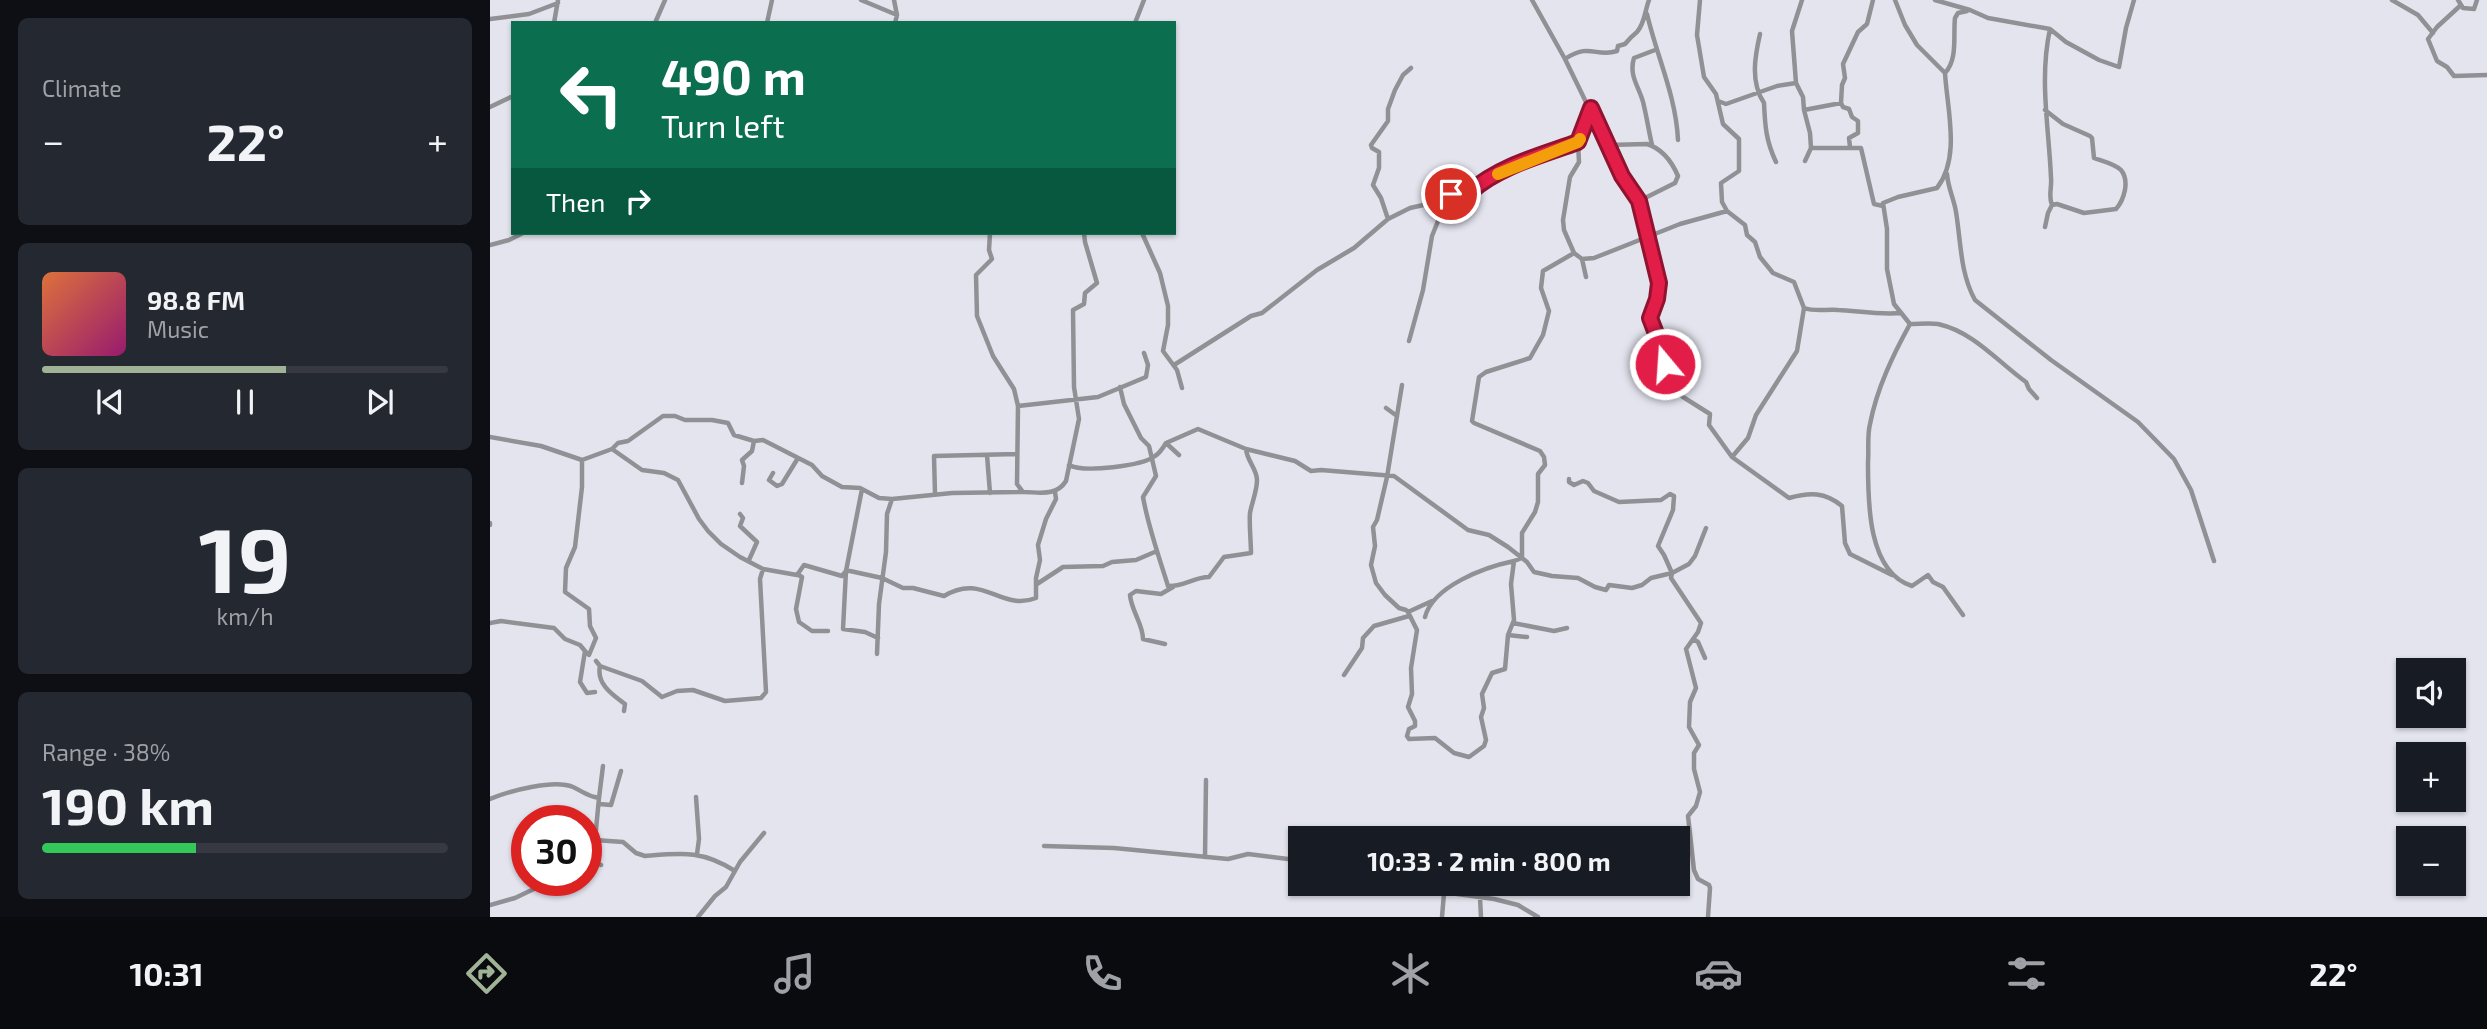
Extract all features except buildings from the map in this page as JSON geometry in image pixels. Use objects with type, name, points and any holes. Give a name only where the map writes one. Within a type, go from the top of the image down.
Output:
[{"type":"street","points":[[656,21],[665,0]]},
{"type":"street","points":[[767,21],[772,0]]},
{"type":"street","points":[[861,0],[897,15]]},
{"type":"street","points":[[894,0],[896,21]]},
{"type":"street","points":[[1136,21],[1144,0]]},
{"type":"street","points":[[1532,0],[1591,108],[1622,176],[1639,201],[1659,283],[1650,318],[1672,384],[1683,397],[1710,414],[1709,425],[1732,457],[1787,498],[1807,493],[1828,496],[1842,506],[1845,543],[1850,554],[1912,586],[1928,575],[1933,582],[1943,587],[1963,615]]},
{"type":"street","points":[[1565,59],[1579,50],[1591,49],[1610,53],[1617,51],[1618,46],[1625,44],[1633,33],[1638,31],[1647,14],[1649,0]]},
{"type":"street","points":[[1700,0],[1697,35],[1704,77],[1713,89],[1723,124],[1740,139],[1739,171],[1721,183],[1722,202],[1727,211],[1745,225],[1747,235],[1755,242],[1760,257],[1773,273],[1794,282],[1804,308],[1797,351],[1756,415],[1748,438],[1732,457]]},
{"type":"street","points":[[1802,0],[1792,31],[1796,83],[1803,97],[1810,133],[1811,148],[1805,160]]},
{"type":"street","points":[[1841,103],[1845,78],[1843,64],[1858,32],[1867,24],[1873,0]]},
{"type":"street","points":[[1895,0],[1917,45],[1945,73],[1951,141],[1942,182],[1937,188],[1883,203],[1887,229],[1887,269],[1894,304],[1910,324]]},
{"type":"street","points":[[1935,0],[1988,18],[2050,29],[2066,42],[2119,68],[2134,0]]},
{"type":"street","points":[[2392,0],[2418,15],[2432,33]]},
{"type":"street","points":[[2477,0],[2474,9],[2463,8],[2459,3],[2428,39],[2437,61],[2447,67],[2454,76],[2487,75]]},
{"type":"street","points":[[490,19],[529,14],[558,2]]},
{"type":"street","points":[[555,21],[558,2]]},
{"type":"street","points":[[1945,73],[1949,71],[1953,54],[1955,18],[1958,13],[1970,10]]},
{"type":"street","points":[[1647,14],[1656,50],[1666,75],[1678,124],[1678,140]]},
{"type":"street","points":[[2045,227],[2052,205],[2045,110],[2046,48],[2050,29]]},
{"type":"street","points":[[1760,34],[1755,55],[1755,75],[1764,103],[1763,117],[1769,146],[1776,162]]},
{"type":"street","points":[[1653,146],[1643,102],[1633,80],[1632,64],[1634,58],[1656,50]]},
{"type":"street","points":[[1388,219],[1373,185],[1379,152],[1371,148],[1371,145],[1388,121],[1388,109],[1395,90],[1410,68]]},
{"type":"street","points":[[1717,100],[1720,104],[1726,104],[1777,86],[1796,83]]},
{"type":"street","points":[[490,107],[511,97]]},
{"type":"street","points":[[1804,110],[1841,103],[1850,110],[1852,117],[1858,121],[1858,133],[1849,138],[1850,147]]},
{"type":"street","points":[[1591,108],[1578,142],[1579,162],[1570,177],[1563,220],[1564,230],[1574,253],[1582,259],[1594,258],[1707,215],[1727,211]]},
{"type":"street","points":[[2045,110],[2063,124],[2090,135],[2094,158],[2118,167],[2123,173],[2126,185],[2120,204],[2108,212],[2084,213],[2057,204],[2052,205]]},
{"type":"street","points":[[1409,341],[1423,290],[1432,236],[1440,216],[1482,182],[1578,142]]},
{"type":"street","points":[[1608,145],[1641,143],[1653,146],[1671,160],[1678,176],[1675,183],[1639,201]]},
{"type":"street","points":[[1811,148],[1861,148],[1874,204],[1883,206]]},
{"type":"street","points":[[1946,166],[1948,188],[1956,209],[1968,289],[1975,300],[2051,360],[2138,422],[2174,459],[2191,490],[2214,561]]},
{"type":"street","points":[[1174,365],[1251,316],[1262,313],[1317,270],[1354,248],[1388,219],[1410,208],[1437,202],[1456,191],[1470,192]]},
{"type":"street","points":[[490,245],[519,235]]},
{"type":"street","points":[[990,235],[989,250],[992,259],[976,275],[977,316],[989,348],[1014,389],[1018,406],[1015,477],[1023,492]]},
{"type":"street","points":[[490,437],[541,446],[582,460],[628,441],[663,416],[728,423],[734,435],[754,441],[763,440],[812,465],[822,476],[842,487],[862,489],[879,498],[1055,492],[1062,488],[1066,481],[1079,419],[1074,387],[1073,310],[1084,304],[1085,293],[1097,283],[1084,235]]},
{"type":"street","points":[[1143,235],[1160,273],[1168,318],[1163,351],[1174,365],[1182,388]]},
{"type":"street","points":[[1522,558],[1522,533],[1538,502],[1538,474],[1545,465],[1544,457],[1540,451],[1474,424],[1474,402],[1479,377],[1486,372],[1530,358],[1543,335],[1549,311],[1541,288],[1543,271],[1574,253]]},
{"type":"street","points":[[1582,259],[1586,277]]},
{"type":"street","points":[[1804,308],[1812,311],[1835,309],[1849,312],[1902,313]]},
{"type":"street","points":[[1910,324],[1938,324],[1973,340],[2026,382],[2037,398]]},
{"type":"street","points":[[1892,575],[1882,556],[1869,513],[1869,426],[1889,364],[1910,324]]},
{"type":"street","points":[[1018,406],[1098,397],[1146,377],[1148,365],[1144,353]]},
{"type":"street","points":[[1402,385],[1387,477],[1373,527],[1375,546],[1372,574],[1385,595],[1399,608],[1406,610],[1418,630],[1411,668],[1412,694],[1408,707],[1415,726],[1409,729],[1409,738],[1435,738],[1454,753],[1469,757],[1484,746],[1486,738],[1481,718],[1484,708],[1482,694],[1492,673],[1505,669],[1508,635],[1513,623],[1511,584],[1514,561]]},
{"type":"street","points":[[1120,387],[1124,404],[1141,438],[1149,446],[1153,458],[1156,476],[1143,497],[1146,506],[1144,515],[1152,528],[1168,586],[1173,587]]},
{"type":"street","points":[[1386,408],[1397,416]]},
{"type":"street","points":[[1069,465],[1076,469],[1110,467],[1153,458],[1166,443],[1198,429],[1246,449],[1295,461],[1311,471],[1394,476],[1468,530],[1489,534],[1522,558],[1534,572],[1578,578],[1604,590],[1612,585],[1632,588],[1642,585],[1651,578],[1672,573],[1689,564],[1706,528]]},
{"type":"street","points":[[742,483],[742,460],[752,452],[754,441]]},
{"type":"street","points":[[1166,443],[1179,455]]},
{"type":"street","points":[[612,449],[642,470],[664,473],[678,480],[708,531],[740,557],[763,569],[802,577],[796,609],[799,622],[812,631],[828,631]]},
{"type":"street","points":[[1165,644],[1143,639],[1130,595],[1136,591],[1161,594],[1173,587],[1183,586],[1192,579],[1209,577],[1224,557],[1251,552],[1250,521],[1257,480],[1246,457],[1246,449]]},
{"type":"street","points":[[935,494],[934,456],[1017,454]]},
{"type":"street","points":[[987,455],[990,493]]},
{"type":"street","points":[[773,473],[769,480],[777,486],[782,484],[798,458]]},
{"type":"street","points":[[490,623],[501,621],[554,628],[589,654],[596,638],[590,626],[589,608],[565,592],[566,568],[575,547],[582,487],[582,460]]},
{"type":"street","points":[[1569,479],[1574,485],[1583,481],[1588,483],[1594,491],[1619,502],[1661,500],[1670,494],[1674,496],[1673,510],[1658,546],[1678,591],[1701,623],[1686,649],[1696,688],[1690,702],[1689,727],[1699,745],[1694,753],[1693,769],[1700,792],[1696,806],[1688,816],[1694,870],[1698,879],[1710,888],[1708,917]]},
{"type":"street","points":[[862,489],[846,571],[843,629],[865,632],[878,638]]},
{"type":"street","points":[[846,571],[883,578],[903,588],[944,596],[964,588],[980,587],[1002,598],[1023,601],[1036,598],[1040,560],[1038,545],[1056,499],[1055,492]]},
{"type":"street","points":[[877,653],[887,514],[892,499]]},
{"type":"street","points":[[740,514],[743,518],[740,526],[757,542],[749,560]]},
{"type":"street","points":[[1037,584],[1063,567],[1103,566],[1112,562],[1136,560],[1157,551]]},
{"type":"street","points":[[1344,675],[1362,648],[1363,638],[1374,626],[1409,614],[1433,601],[1456,582],[1484,568],[1522,558]]},
{"type":"street","points":[[797,574],[804,565],[842,576],[846,571]]},
{"type":"street","points":[[596,661],[600,666],[642,681],[662,697],[677,691],[694,690],[725,701],[761,698],[765,692],[760,579],[763,569]]},
{"type":"street","points":[[1425,617],[1433,601]]},
{"type":"street","points":[[1513,623],[1554,631],[1567,628]]},
{"type":"street","points":[[1508,635],[1527,636]]},
{"type":"street","points":[[1693,639],[1698,642],[1705,658]]},
{"type":"street","points":[[585,651],[580,682],[587,693],[595,692]]},
{"type":"street","points":[[600,666],[600,678],[608,692],[625,704],[624,711]]},
{"type":"street","points":[[599,805],[603,766]]},
{"type":"street","points":[[490,799],[509,791],[552,786],[573,787],[611,805],[621,771]]},
{"type":"street","points":[[1205,857],[1206,779]]},
{"type":"street","points":[[696,797],[699,839],[697,854]]},
{"type":"street","points":[[698,917],[726,887],[764,832]]},
{"type":"street","points":[[602,840],[623,842],[636,853],[645,856],[697,854],[717,860],[735,871]]},
{"type":"street","points":[[1044,846],[1114,848],[1228,859],[1248,854],[1288,859]]},
{"type":"street","points":[[490,905],[519,896]]},
{"type":"street","points":[[1442,917],[1444,896]]},
{"type":"street","points":[[1466,896],[1518,905],[1538,917]]},
{"type":"street","points":[[1480,898],[1480,917]]},
{"type":"slow traffic","points":[[1498,174],[1580,139]]},
{"type":"route","points":[[1451,194],[1456,191],[1470,192],[1482,182],[1508,169],[1578,142],[1591,108],[1622,176],[1639,201],[1658,271],[1657,299],[1650,318],[1665,364]]}]
